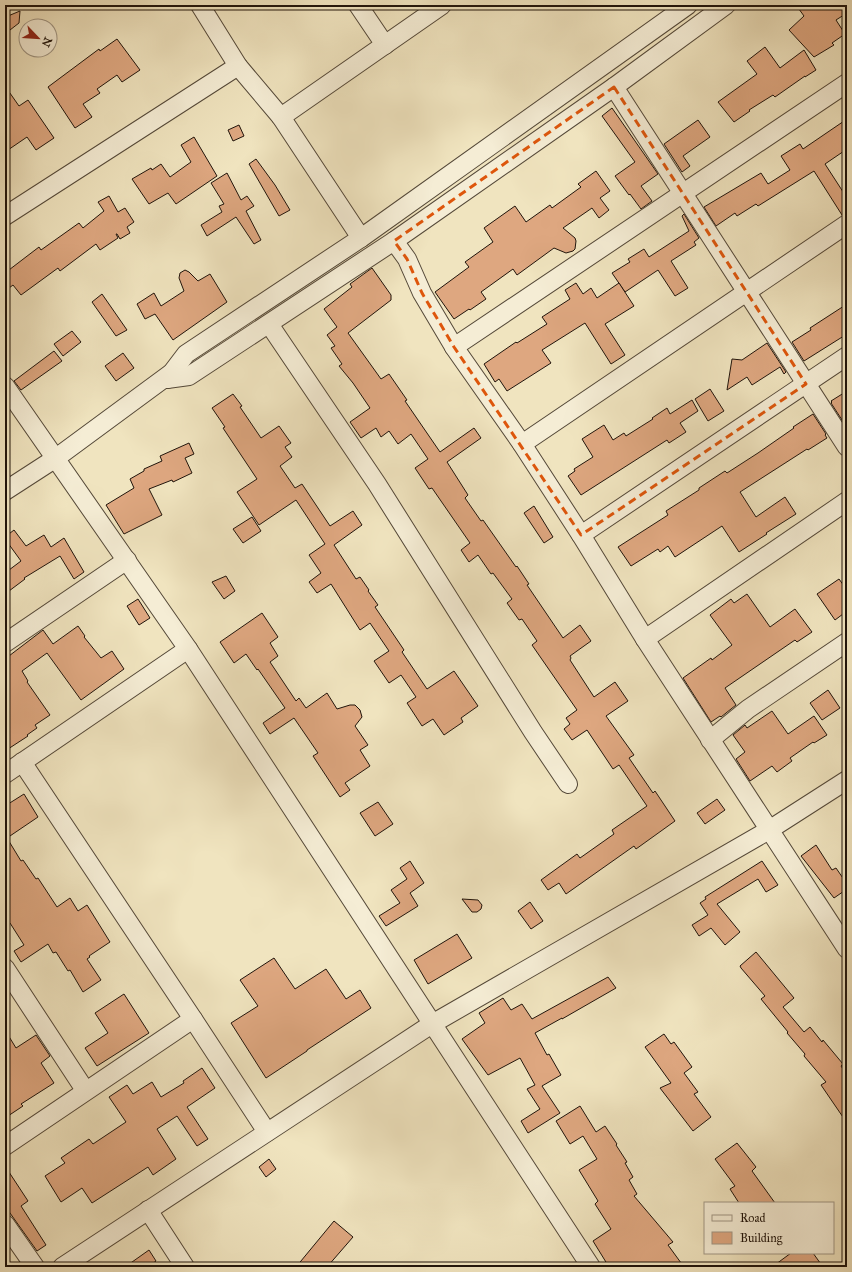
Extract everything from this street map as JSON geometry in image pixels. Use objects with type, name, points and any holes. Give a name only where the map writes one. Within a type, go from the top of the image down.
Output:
[{"type":"street","points":[[200,5],[238,66],[281,118],[361,238]]},
{"type":"street","points":[[358,5],[385,45]]},
{"type":"street","points":[[281,118],[442,5]]},
{"type":"street","points":[[688,5],[361,238],[186,354],[167,379],[190,376],[394,241],[614,87],[726,5]]},
{"type":"street","points":[[5,216],[238,66]]},
{"type":"street","points":[[454,347],[847,84]]},
{"type":"street","points":[[614,87],[847,447]]},
{"type":"street","points":[[522,444],[847,224]]},
{"type":"street","points":[[394,241],[407,259],[422,293],[454,347],[522,444],[581,535],[645,639],[847,949]]},
{"type":"street","points":[[269,324],[381,491],[533,732],[568,784]]},
{"type":"street","points":[[581,535],[847,356]]},
{"type":"street","points":[[5,491],[56,458],[170,374]]},
{"type":"street","points":[[5,386],[188,649],[591,1267]]},
{"type":"street","points":[[645,639],[847,501]]},
{"type":"street","points":[[5,643],[127,560]]},
{"type":"street","points":[[710,740],[748,708],[847,642]]},
{"type":"street","points":[[5,774],[188,649]]},
{"type":"street","points":[[22,762],[267,1132]]},
{"type":"street","points":[[62,1267],[432,1024],[769,830],[847,780]]},
{"type":"street","points":[[5,968],[10,988],[85,1090]]},
{"type":"street","points":[[5,1146],[85,1090],[193,1019]]},
{"type":"street","points":[[148,1210],[185,1267]]},
{"type":"street","points":[[5,1224],[35,1267]]},
{"type":"highlighted area","points":[[614,87],[806,384],[581,535],[454,347],[422,293],[407,259],[394,241]]},
{"type":"building","points":[[796,5],[847,5],[847,13],[836,20],[845,34],[832,43],[834,45],[814,57],[789,30],[804,16]]},
{"type":"building","points":[[20,11],[18,24],[10,30],[6,21],[8,16]]},
{"type":"building","points":[[117,39],[140,70],[122,82],[117,75],[97,89],[100,93],[83,104],[92,117],[75,128],[48,87],[99,49],[100,51]]},
{"type":"building","points":[[765,47],[780,68],[804,50],[816,70],[775,97],[773,95],[749,110],[750,111],[734,122],[718,102],[757,74],[747,61]]},
{"type":"building","points":[[5,86],[19,106],[28,100],[54,138],[36,150],[27,137],[5,152]]},
{"type":"building","points":[[612,108],[658,174],[641,186],[652,201],[641,209],[615,176],[635,162],[602,116]]},
{"type":"building","points":[[847,119],[847,149],[825,164],[847,198],[847,214],[842,215],[814,171],[758,206],[756,204],[737,216],[735,213],[716,226],[704,207],[761,173],[768,184],[790,170],[781,156],[800,144],[803,149]]},
{"type":"building","points":[[698,120],[710,137],[683,156],[690,166],[682,172],[664,144]]},
{"type":"building","points":[[239,125],[244,136],[233,141],[228,130]]},
{"type":"building","points":[[194,137],[217,176],[176,204],[168,193],[149,204],[132,179],[161,164],[170,177],[191,162],[181,145]]},
{"type":"building","points":[[256,159],[275,185],[290,210],[279,216],[249,164]]},
{"type":"building","points":[[596,171],[610,191],[600,198],[609,210],[599,218],[592,208],[563,228],[575,238],[575,249],[566,253],[554,248],[517,275],[513,269],[481,292],[486,299],[454,319],[435,292],[469,267],[465,262],[493,242],[484,228],[515,206],[526,222],[550,205],[552,208],[581,187],[578,184]]},
{"type":"building","points":[[227,173],[241,200],[247,196],[254,206],[246,211],[261,240],[254,244],[236,217],[207,236],[201,225],[222,212],[219,206],[224,204],[211,183]]},
{"type":"building","points":[[109,196],[118,212],[125,208],[134,222],[127,227],[130,233],[120,239],[116,234],[118,238],[100,250],[96,244],[60,271],[58,268],[21,295],[13,285],[5,291],[5,273],[39,247],[41,250],[79,223],[83,228],[104,211],[98,202]]},
{"type":"building","points":[[684,214],[699,238],[694,242],[696,245],[671,261],[688,288],[675,296],[658,270],[625,292],[612,273],[630,262],[628,259],[644,249],[649,257],[689,231],[682,216]]},
{"type":"building","points":[[372,268],[391,295],[391,300],[348,333],[381,379],[389,374],[407,400],[405,401],[440,452],[474,428],[481,438],[447,462],[468,495],[465,498],[481,521],[483,520],[516,567],[517,566],[529,584],[527,585],[563,638],[580,625],[591,641],[570,656],[570,660],[594,697],[615,682],[628,701],[606,716],[634,755],[629,758],[653,793],[655,791],[675,821],[636,849],[634,846],[566,894],[559,883],[548,890],[541,880],[577,854],[580,858],[614,834],[612,830],[647,806],[619,765],[613,769],[587,730],[572,740],[564,729],[570,724],[566,718],[577,710],[532,645],[537,641],[522,619],[519,620],[507,603],[512,599],[493,573],[491,574],[478,555],[469,562],[461,550],[470,543],[432,488],[429,489],[415,468],[428,459],[411,434],[398,444],[389,431],[381,437],[376,428],[361,438],[350,422],[370,408],[339,366],[342,364],[331,348],[335,346],[327,335],[337,327],[324,309],[352,287],[350,284]]},
{"type":"building","points":[[185,270],[198,281],[210,274],[227,302],[173,340],[155,314],[145,319],[137,304],[154,293],[161,306],[184,291],[179,278],[180,273]]},
{"type":"building","points":[[576,283],[583,294],[591,288],[597,298],[619,283],[634,306],[605,324],[625,355],[611,364],[585,323],[542,350],[551,363],[507,391],[499,379],[495,382],[484,364],[516,342],[517,343],[547,324],[542,317],[570,299],[565,290]]},
{"type":"building","points":[[102,294],[127,330],[116,336],[92,302]]},
{"type":"building","points":[[847,304],[847,334],[804,361],[792,342],[811,330],[810,328]]},
{"type":"building","points":[[72,331],[81,342],[63,356],[54,344]]},
{"type":"building","points":[[767,343],[786,372],[784,374],[780,367],[752,385],[747,377],[727,390],[732,359],[742,360]]},
{"type":"building","points":[[54,351],[62,361],[21,390],[14,381]]},
{"type":"building","points":[[123,353],[134,368],[116,381],[105,366]]},
{"type":"building","points":[[710,389],[724,411],[708,421],[695,399]]},
{"type":"building","points":[[847,391],[847,421],[844,423],[831,401]]},
{"type":"building","points":[[233,394],[261,438],[279,426],[291,443],[285,447],[292,457],[280,466],[295,488],[302,484],[330,526],[353,511],[362,525],[334,545],[356,579],[360,577],[369,590],[368,591],[378,605],[375,607],[404,650],[402,652],[427,689],[454,671],[478,706],[461,718],[463,722],[444,735],[433,719],[422,726],[407,703],[416,697],[401,675],[389,683],[374,661],[389,651],[370,623],[360,630],[331,584],[317,593],[309,582],[321,573],[309,555],[325,544],[296,500],[259,525],[237,492],[257,479],[223,428],[225,427],[212,408]]},
{"type":"building","points":[[692,400],[698,411],[680,423],[686,432],[669,443],[667,440],[581,495],[568,476],[575,471],[574,469],[593,457],[582,439],[604,425],[613,440],[624,433],[626,436],[667,408],[670,414]]},
{"type":"building","points":[[813,414],[827,438],[808,450],[807,449],[740,492],[756,517],[785,497],[796,514],[739,552],[722,526],[675,557],[668,546],[660,552],[658,549],[631,566],[618,547],[668,515],[666,511],[699,490],[699,488],[725,471],[727,473],[758,453]]},
{"type":"building","points":[[189,443],[194,454],[185,458],[192,473],[173,482],[172,480],[149,489],[162,515],[124,534],[106,505],[134,488],[130,479],[144,471],[144,469],[162,461],[160,456]]},
{"type":"building","points":[[534,506],[553,537],[544,543],[524,513]]},
{"type":"building","points":[[252,517],[261,531],[243,543],[233,529]]},
{"type":"building","points":[[14,530],[26,546],[44,535],[51,547],[64,538],[84,572],[74,579],[60,556],[24,578],[25,579],[5,594],[5,573],[21,561],[5,539],[5,537]]},
{"type":"building","points":[[226,576],[235,591],[224,599],[212,582]]},
{"type":"building","points":[[839,579],[847,590],[847,611],[835,620],[817,594]]},
{"type":"building","points":[[747,594],[770,627],[795,609],[812,632],[797,642],[795,640],[725,688],[736,705],[721,717],[720,716],[711,722],[683,678],[711,658],[712,660],[732,645],[710,615],[731,599],[734,603]]},
{"type":"building","points":[[138,599],[150,618],[139,625],[127,606]]},
{"type":"building","points":[[262,613],[278,637],[270,643],[278,656],[270,662],[296,701],[299,698],[306,708],[327,693],[337,709],[355,705],[360,710],[362,717],[355,726],[368,745],[360,750],[370,766],[345,783],[350,790],[340,797],[313,756],[318,753],[294,718],[270,734],[263,723],[285,708],[246,654],[234,663],[220,642]]},
{"type":"building","points":[[78,626],[85,636],[84,637],[101,658],[112,651],[124,669],[81,700],[47,653],[22,671],[28,681],[27,682],[50,715],[35,725],[37,728],[27,735],[28,736],[5,751],[5,659],[43,630],[53,644]]},
{"type":"building","points":[[828,690],[840,708],[822,720],[810,703]]},
{"type":"building","points":[[772,711],[788,734],[814,716],[827,735],[814,743],[813,742],[790,758],[792,761],[777,772],[772,766],[750,781],[736,759],[745,752],[733,735],[745,725],[747,728]]},
{"type":"building","points":[[24,794],[38,817],[7,838],[21,861],[23,860],[36,879],[38,878],[57,907],[70,898],[78,911],[87,905],[110,942],[89,956],[90,957],[87,959],[101,980],[83,992],[70,970],[68,971],[56,952],[53,953],[48,944],[21,962],[14,951],[24,945],[10,923],[5,926],[5,806]]},
{"type":"building","points":[[717,799],[725,810],[705,824],[697,813]]},
{"type":"building","points":[[378,802],[393,824],[375,836],[360,813]]},
{"type":"building","points":[[816,845],[832,870],[836,868],[847,884],[847,889],[834,898],[801,856]]},
{"type":"building","points":[[410,861],[424,883],[410,893],[418,906],[386,926],[379,916],[400,903],[391,890],[407,879],[400,868]]},
{"type":"building","points":[[762,861],[778,885],[766,892],[758,879],[717,904],[740,932],[725,945],[711,928],[699,936],[692,925],[708,915],[700,903],[706,899],[705,897]]},
{"type":"building","points":[[462,899],[478,900],[482,905],[481,909],[477,912],[472,912]]},
{"type":"building","points":[[530,902],[543,921],[531,929],[518,911]]},
{"type":"building","points":[[457,934],[472,958],[428,984],[414,960]]},
{"type":"building","points":[[756,952],[794,998],[783,1007],[804,1032],[810,1027],[843,1064],[841,1066],[847,1075],[847,1123],[821,1085],[826,1082],[804,1056],[805,1054],[761,999],[765,996],[741,968],[740,966]]},
{"type":"building","points":[[274,958],[295,989],[326,969],[346,999],[360,990],[371,1008],[266,1078],[231,1023],[258,1006],[240,980]]},
{"type":"building","points":[[608,977],[616,988],[535,1033],[547,1055],[549,1054],[561,1075],[542,1086],[560,1113],[528,1133],[521,1121],[540,1109],[527,1089],[535,1085],[520,1058],[488,1075],[462,1039],[485,1023],[479,1013],[503,998],[511,1010],[522,1004],[532,1019]]},
{"type":"building","points":[[124,994],[149,1033],[97,1066],[85,1048],[108,1033],[95,1013]]},
{"type":"building","points":[[5,1030],[16,1048],[36,1035],[50,1056],[41,1063],[54,1083],[21,1104],[23,1106],[5,1118]]},
{"type":"building","points":[[664,1034],[671,1044],[674,1042],[692,1067],[684,1073],[698,1092],[694,1094],[711,1117],[693,1131],[660,1088],[671,1083],[645,1047]]},
{"type":"building","points":[[202,1068],[215,1088],[187,1107],[208,1139],[197,1146],[177,1116],[157,1129],[176,1159],[153,1175],[148,1167],[92,1203],[82,1188],[61,1202],[45,1176],[65,1163],[61,1158],[89,1139],[93,1144],[126,1122],[109,1097],[127,1085],[133,1094],[152,1082],[161,1097],[184,1083],[183,1081]]},
{"type":"building","points":[[580,1106],[596,1132],[605,1126],[617,1144],[616,1145],[627,1162],[625,1163],[633,1177],[629,1180],[637,1194],[634,1196],[673,1242],[668,1245],[684,1267],[609,1267],[593,1241],[611,1229],[595,1204],[598,1201],[579,1170],[597,1159],[583,1136],[570,1144],[556,1121]]},
{"type":"building","points":[[737,1143],[756,1167],[752,1171],[774,1202],[738,1202],[730,1189],[735,1186],[715,1159]]},
{"type":"building","points":[[269,1159],[276,1169],[266,1177],[259,1167]]},
{"type":"building","points":[[5,1166],[28,1201],[21,1206],[46,1245],[37,1251],[5,1206]]},
{"type":"building","points":[[334,1221],[353,1237],[327,1267],[296,1267]]},
{"type":"building","points":[[149,1250],[156,1261],[148,1267],[125,1267]]},
{"type":"building","points":[[790,1254],[814,1254],[823,1267],[772,1267]]}]
